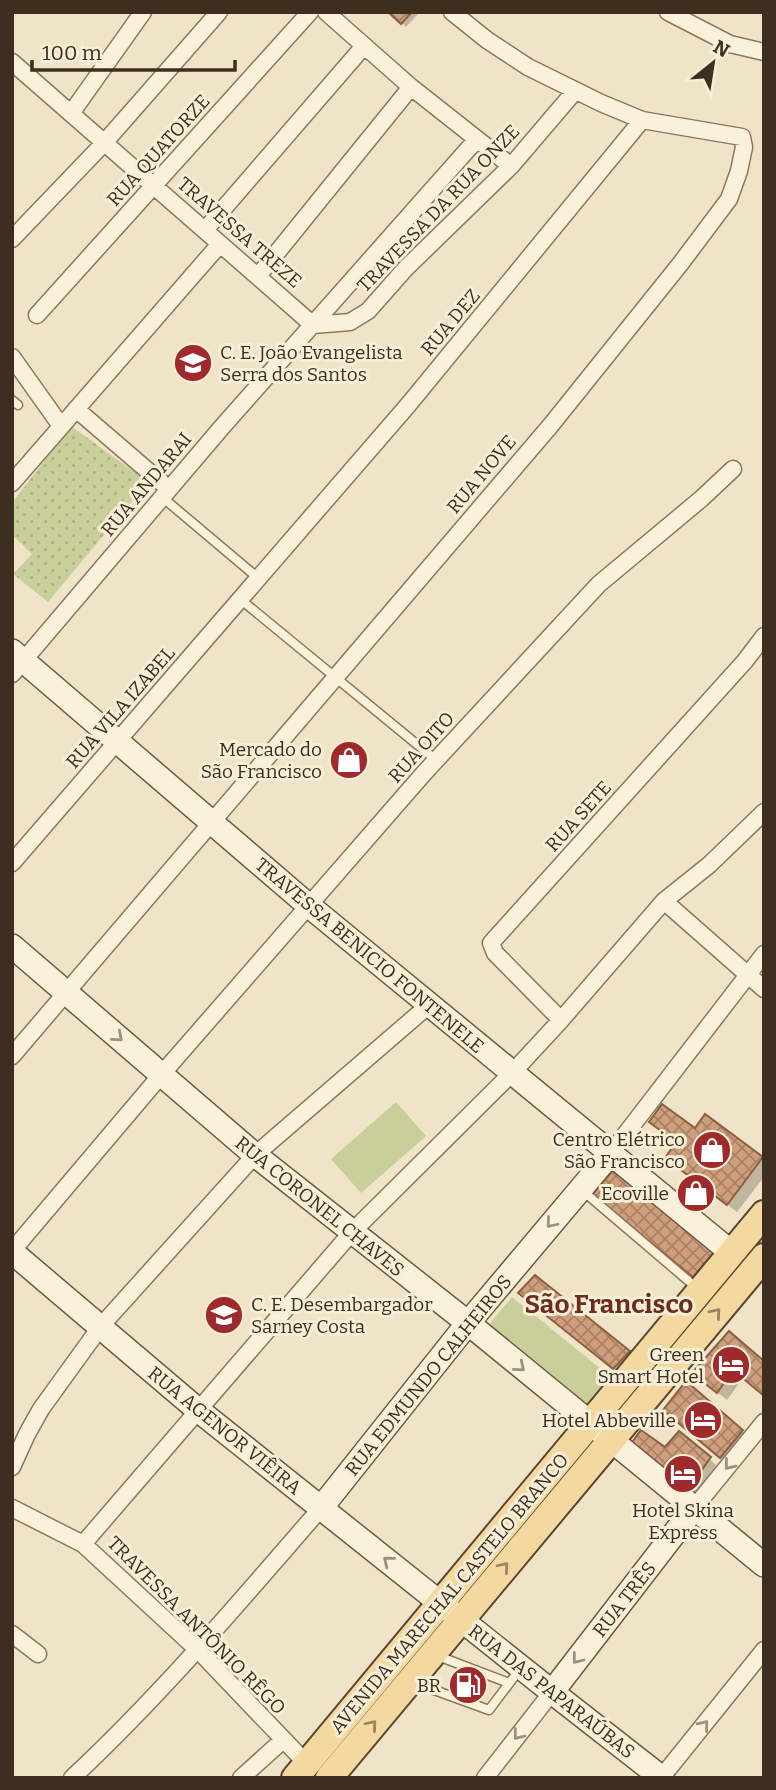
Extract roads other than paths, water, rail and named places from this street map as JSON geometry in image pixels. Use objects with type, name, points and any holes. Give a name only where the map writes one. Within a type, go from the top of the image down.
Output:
[{"type":"main road","name":"AVENIDA MARECHAL CASTELO BRANCO","points":[[600,1433],[700,1291],[764,1214]]},
{"type":"main road","name":"AVENIDA MARECHAL CASTELO BRANCO","points":[[310,1773],[451,1612],[600,1433],[760,1268]]},
{"type":"main road","name":"AVENIDA MARECHAL CASTELO BRANCO","points":[[310,1773],[409,1681],[432,1654],[451,1612]]},
{"type":"street","points":[[72,112],[143,12]]},
{"type":"street","points":[[12,239],[104,143],[219,12]]},
{"type":"street","name":"RUA QUATORZE","points":[[37,315],[310,12]]},
{"type":"street","points":[[326,12],[411,87],[511,166]]},
{"type":"street","points":[[452,12],[487,40],[528,66],[575,91],[642,120]]},
{"type":"street","points":[[668,12],[730,44],[764,52]]},
{"type":"street","points":[[205,230],[364,46]]},
{"type":"street","name":"TRAVESSA TREZE","points":[[12,62],[313,325]]},
{"type":"street","points":[[258,276],[411,87]]},
{"type":"street","name":"TRAVESSA DA RUA ONZE","points":[[313,325],[351,322],[368,311],[406,268],[511,166],[575,91]]},
{"type":"street","name":"RUA NOVE","points":[[12,1056],[559,414],[639,317],[729,199],[739,171],[744,138],[642,120]]},
{"type":"street","name":"RUA DEZ","points":[[258,578],[409,404],[642,120]]},
{"type":"street","name":"RUA ANDARAI","points":[[16,662],[477,139]]},
{"type":"street","points":[[12,483],[220,244]]},
{"type":"street","points":[[12,358],[61,426]]},
{"type":"street","points":[[76,409],[166,493]]},
{"type":"street","name":"RUA OITO","points":[[12,1251],[161,1075],[436,760],[599,584],[733,469]]},
{"type":"street","name":"RUA VILA IZABEL","points":[[12,863],[258,578]]},
{"type":"street","name":"RUA SETE","points":[[561,1020],[495,953],[491,943],[727,681],[764,636]]},
{"type":"street","name":"TRAVESSA BENICIO FONTENELE","points":[[16,662],[732,1253]]},
{"type":"street","points":[[83,1544],[352,1232],[512,1073],[664,901],[709,865],[764,812]]},
{"type":"street","points":[[664,901],[764,989]]},
{"type":"street","name":"RUA CORONEL CHAVES","points":[[12,946],[255,1156],[468,1323],[764,1565]]},
{"type":"street","name":"RUA EDMUNDO CALHEIROS","points":[[72,1778],[112,1741],[198,1650],[321,1508],[468,1323],[611,1153],[764,954]]},
{"type":"street","points":[[12,1467],[41,1409],[101,1326],[255,1156],[429,1005]]},
{"type":"street","name":"RUA AGENOR VIÊIRA","points":[[12,1251],[198,1410],[451,1612]]},
{"type":"street","name":"RUA TRÊS","points":[[485,1778],[764,1422]]},
{"type":"street","name":"TRAVESSA ANTÔNIO RÊGO","points":[[12,1508],[83,1544],[198,1650],[310,1773]]},
{"type":"street","name":"RUA DAS PAPARAÚBAS","points":[[451,1612],[515,1675],[552,1692],[662,1778]]},
{"type":"street","points":[[12,1634],[38,1654]]},
{"type":"street","points":[[662,1778],[764,1650]]},
{"type":"street","points":[[241,1778],[283,1741]]},
{"type":"lane","points":[[166,493],[258,578]]},
{"type":"lane","points":[[240,599],[436,760]]},
{"type":"lane","points":[[580,1189],[700,1291]]},
{"type":"lane","points":[[409,1681],[489,1710],[515,1675],[432,1654]]},
{"type":"place","name":"C. E. João Evangelista Serra dos Santos","points":[[193,363]]},
{"type":"place","name":"Mercado do São Francisco","points":[[349,760]]},
{"type":"place","name":"Centro Elétrico São Francisco","points":[[712,1150]]},
{"type":"place","name":"Ecoville","points":[[696,1193]]},
{"type":"place","name":"C. E. Desembargador Sarney Costa","points":[[224,1315]]},
{"type":"place","name":"Green Smart Hotel","points":[[731,1365]]},
{"type":"place","name":"Hotel Abbeville","points":[[703,1420]]},
{"type":"place","name":"Hotel Skina Express","points":[[683,1474]]},
{"type":"place","name":"BR","points":[[468,1685]]},
{"type":"district","name":"São Francisco","points":[[609,1304]]}]
